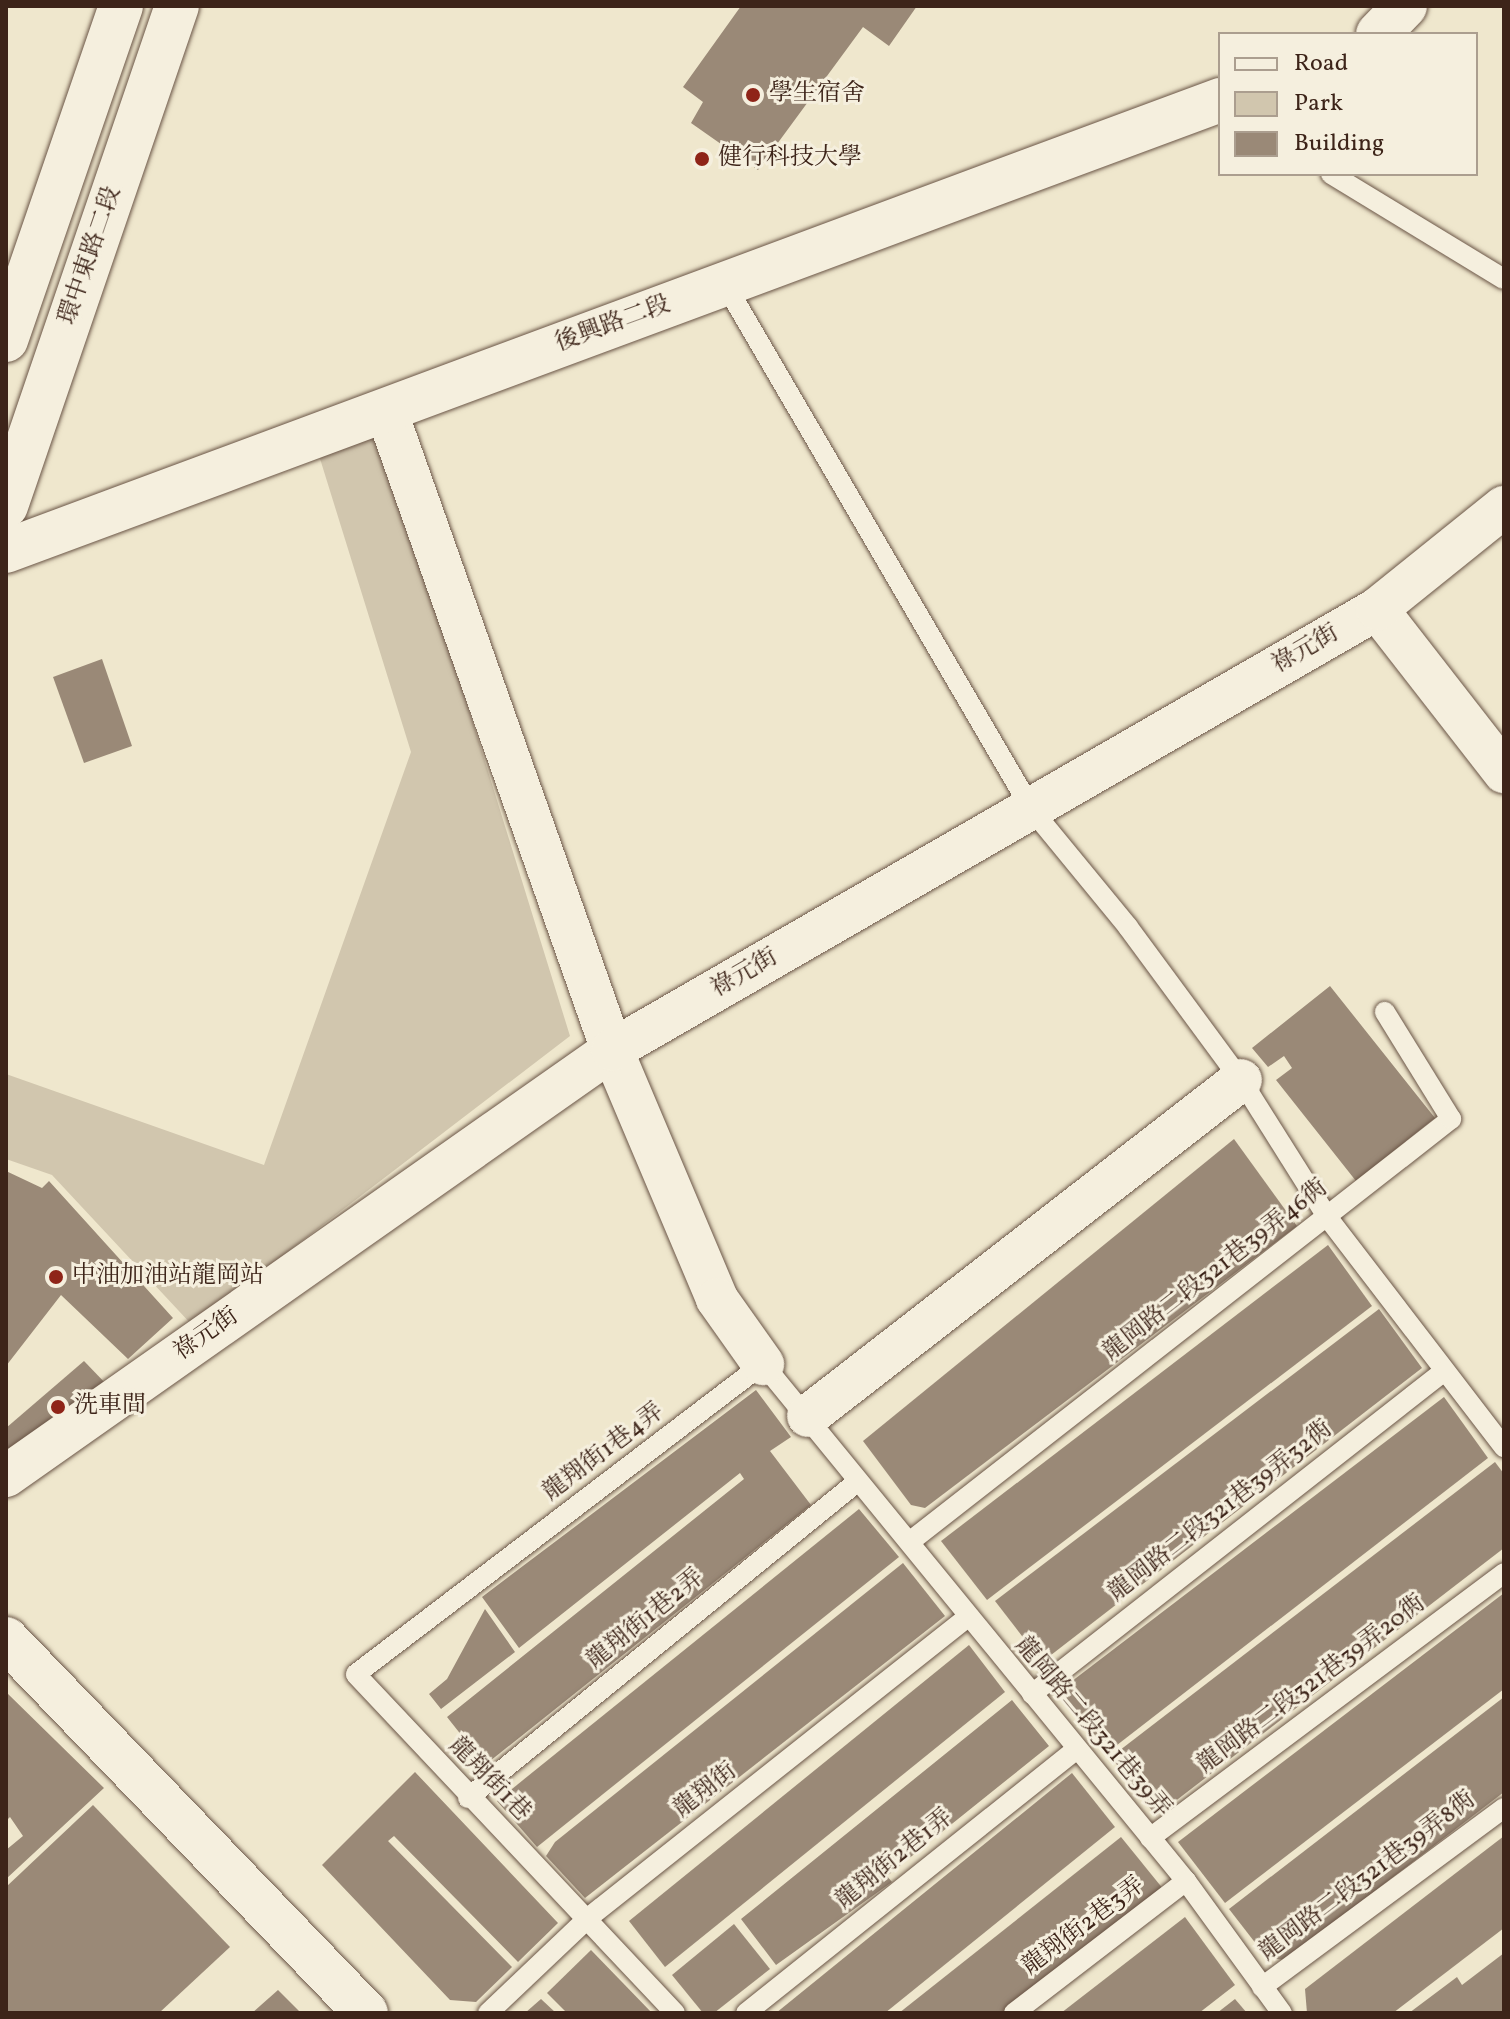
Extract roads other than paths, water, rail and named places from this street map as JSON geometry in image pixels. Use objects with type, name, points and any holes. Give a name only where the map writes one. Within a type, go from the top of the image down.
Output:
[{"type":"street","points":[[6,340],[121,6]]},
{"type":"street","name":"環中東路二段","points":[[6,506],[177,6]]},
{"type":"street","points":[[1380,32],[1405,6]]},
{"type":"street","name":"後興路二段","points":[[6,551],[1218,103]]},
{"type":"street","points":[[386,410],[612,1050],[717,1299],[763,1364]]},
{"type":"street","name":"祿元街","points":[[6,1476],[612,1050],[1377,609],[1504,507]]},
{"type":"street","points":[[1377,609],[1504,772]]},
{"type":"street","points":[[808,1416],[1241,1080]]},
{"type":"street","points":[[6,1639],[355,2009]]},
{"type":"lane","points":[[1334,176],[1504,279]]},
{"type":"lane","points":[[725,284],[1032,810],[1241,1080],[1328,1218],[1443,1372],[1504,1447]]},
{"type":"lane","name":"龍岡路二段321巷39弄46衖","points":[[912,1540],[1451,1119],[1385,1012]]},
{"type":"lane","points":[[763,1364],[808,1416],[857,1482]]},
{"type":"lane","name":"龍翔街1巷4弄","points":[[356,1674],[763,1364]]},
{"type":"lane","name":"龍岡路二段321巷39弄32衖","points":[[1032,1694],[1443,1372]]},
{"type":"lane","name":"龍岡路二段321巷39弄","points":[[857,1482],[912,1540],[965,1619],[1032,1694],[1186,1881],[1282,2013]]},
{"type":"lane","name":"龍翔街1巷2弄","points":[[468,1798],[857,1482]]},
{"type":"lane","name":"龍岡路二段321巷39弄20衖","points":[[1150,1838],[1504,1573]]},
{"type":"lane","name":"龍翔街","points":[[488,2013],[588,1918],[965,1619]]},
{"type":"lane","name":"龍翔街1巷","points":[[356,1674],[468,1798],[588,1918],[675,2013]]},
{"type":"lane","name":"龍翔街2巷1弄","points":[[746,2013],[1077,1749]]},
{"type":"lane","name":"龍岡路二段321巷39弄8衖","points":[[1262,1987],[1504,1808]]},
{"type":"lane","name":"龍翔街2巷3弄","points":[[1014,2013],[1186,1881]]},
{"type":"place","name":"學生宿舍","points":[[753,95]]},
{"type":"place","name":"健行科技大學","points":[[702,159]]},
{"type":"place","name":"中油加油站龍岡站","points":[[56,1277]]},
{"type":"place","name":"洗車間","points":[[58,1407]]}]
